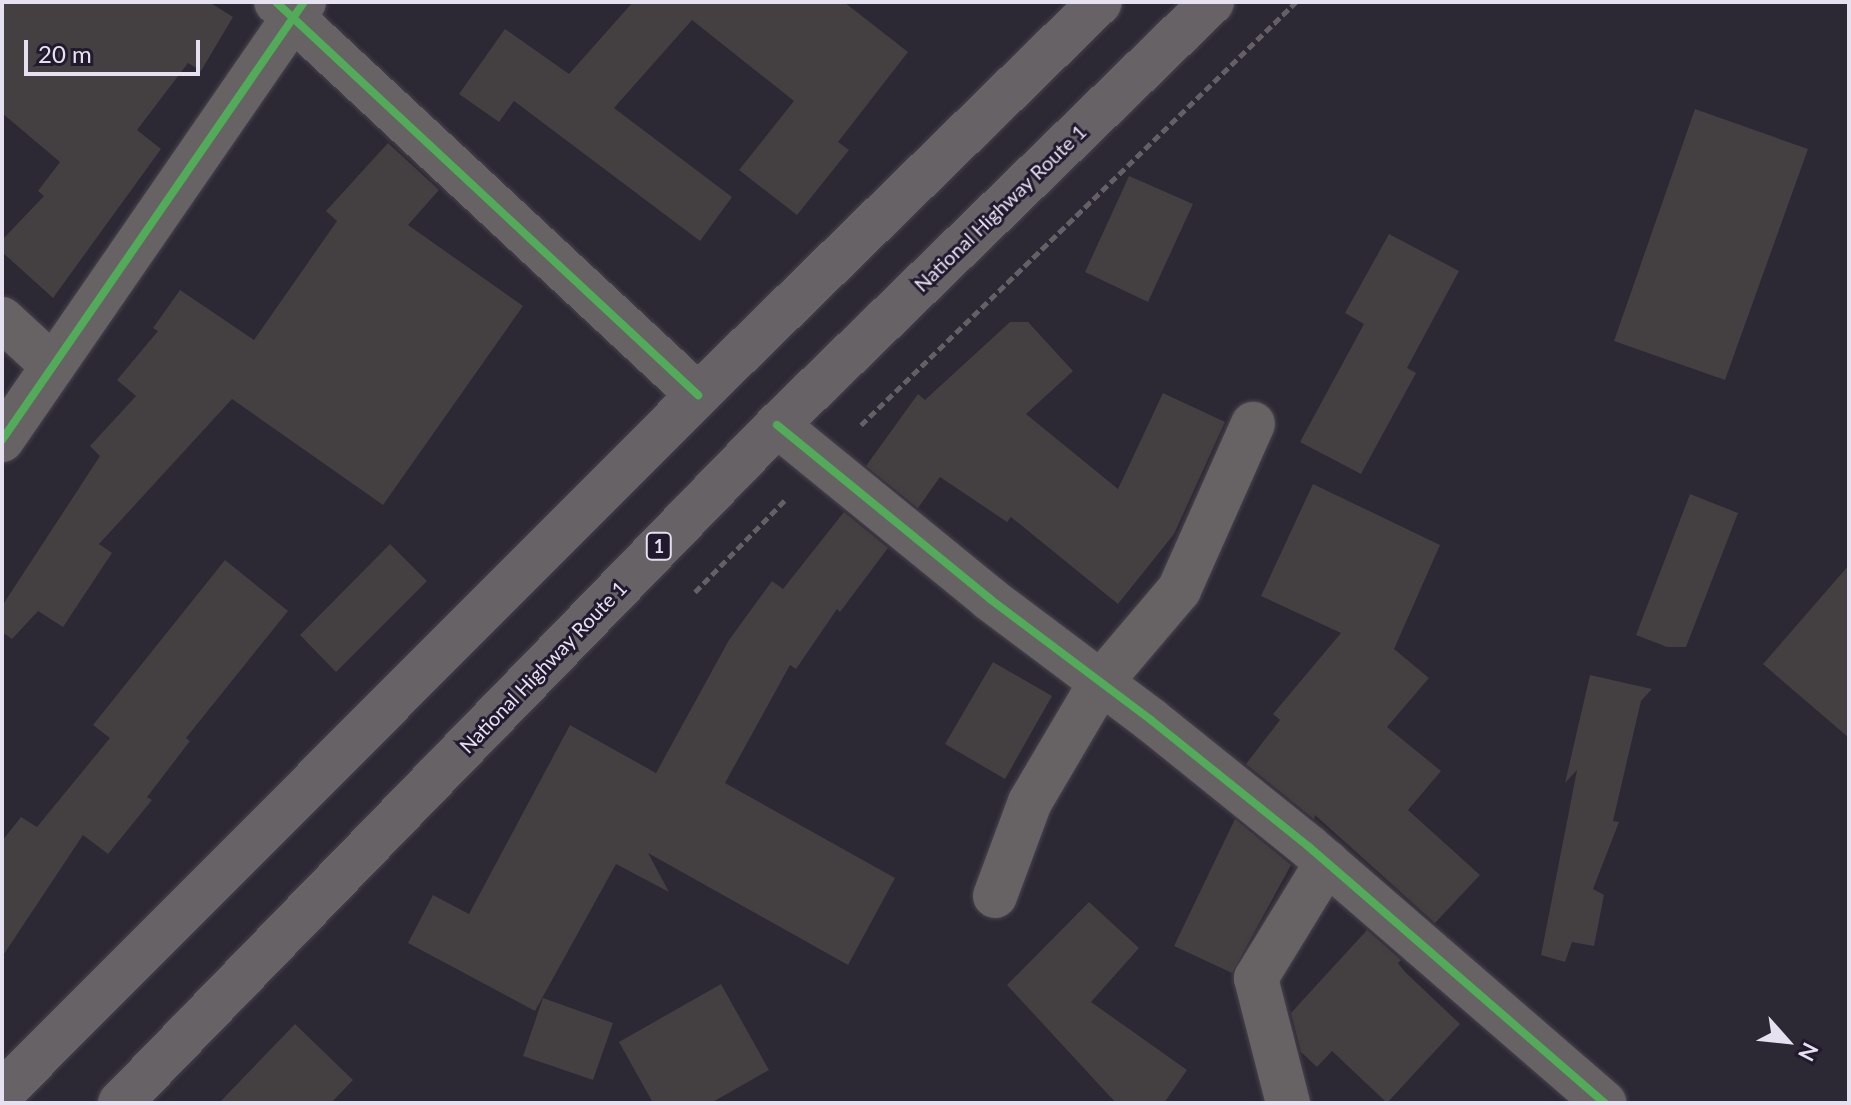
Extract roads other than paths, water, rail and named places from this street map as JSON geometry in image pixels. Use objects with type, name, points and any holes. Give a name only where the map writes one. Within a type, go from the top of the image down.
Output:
[{"type":"highway","points":[[2,1093],[698,395],[1100,2]]},
{"type":"highway","name":"National Highway Route 1","points":[[120,1103],[777,425],[1212,2]]},
{"type":"street","points":[[2,440],[291,7],[698,395]]},
{"type":"street","points":[[2,319],[53,366]]},
{"type":"street","points":[[995,896],[1030,802],[1100,683],[1179,590],[1253,424]]},
{"type":"street","points":[[777,425],[990,599],[1327,862],[1605,1103]]},
{"type":"street","points":[[1288,1103],[1256,978],[1327,862]]}]
